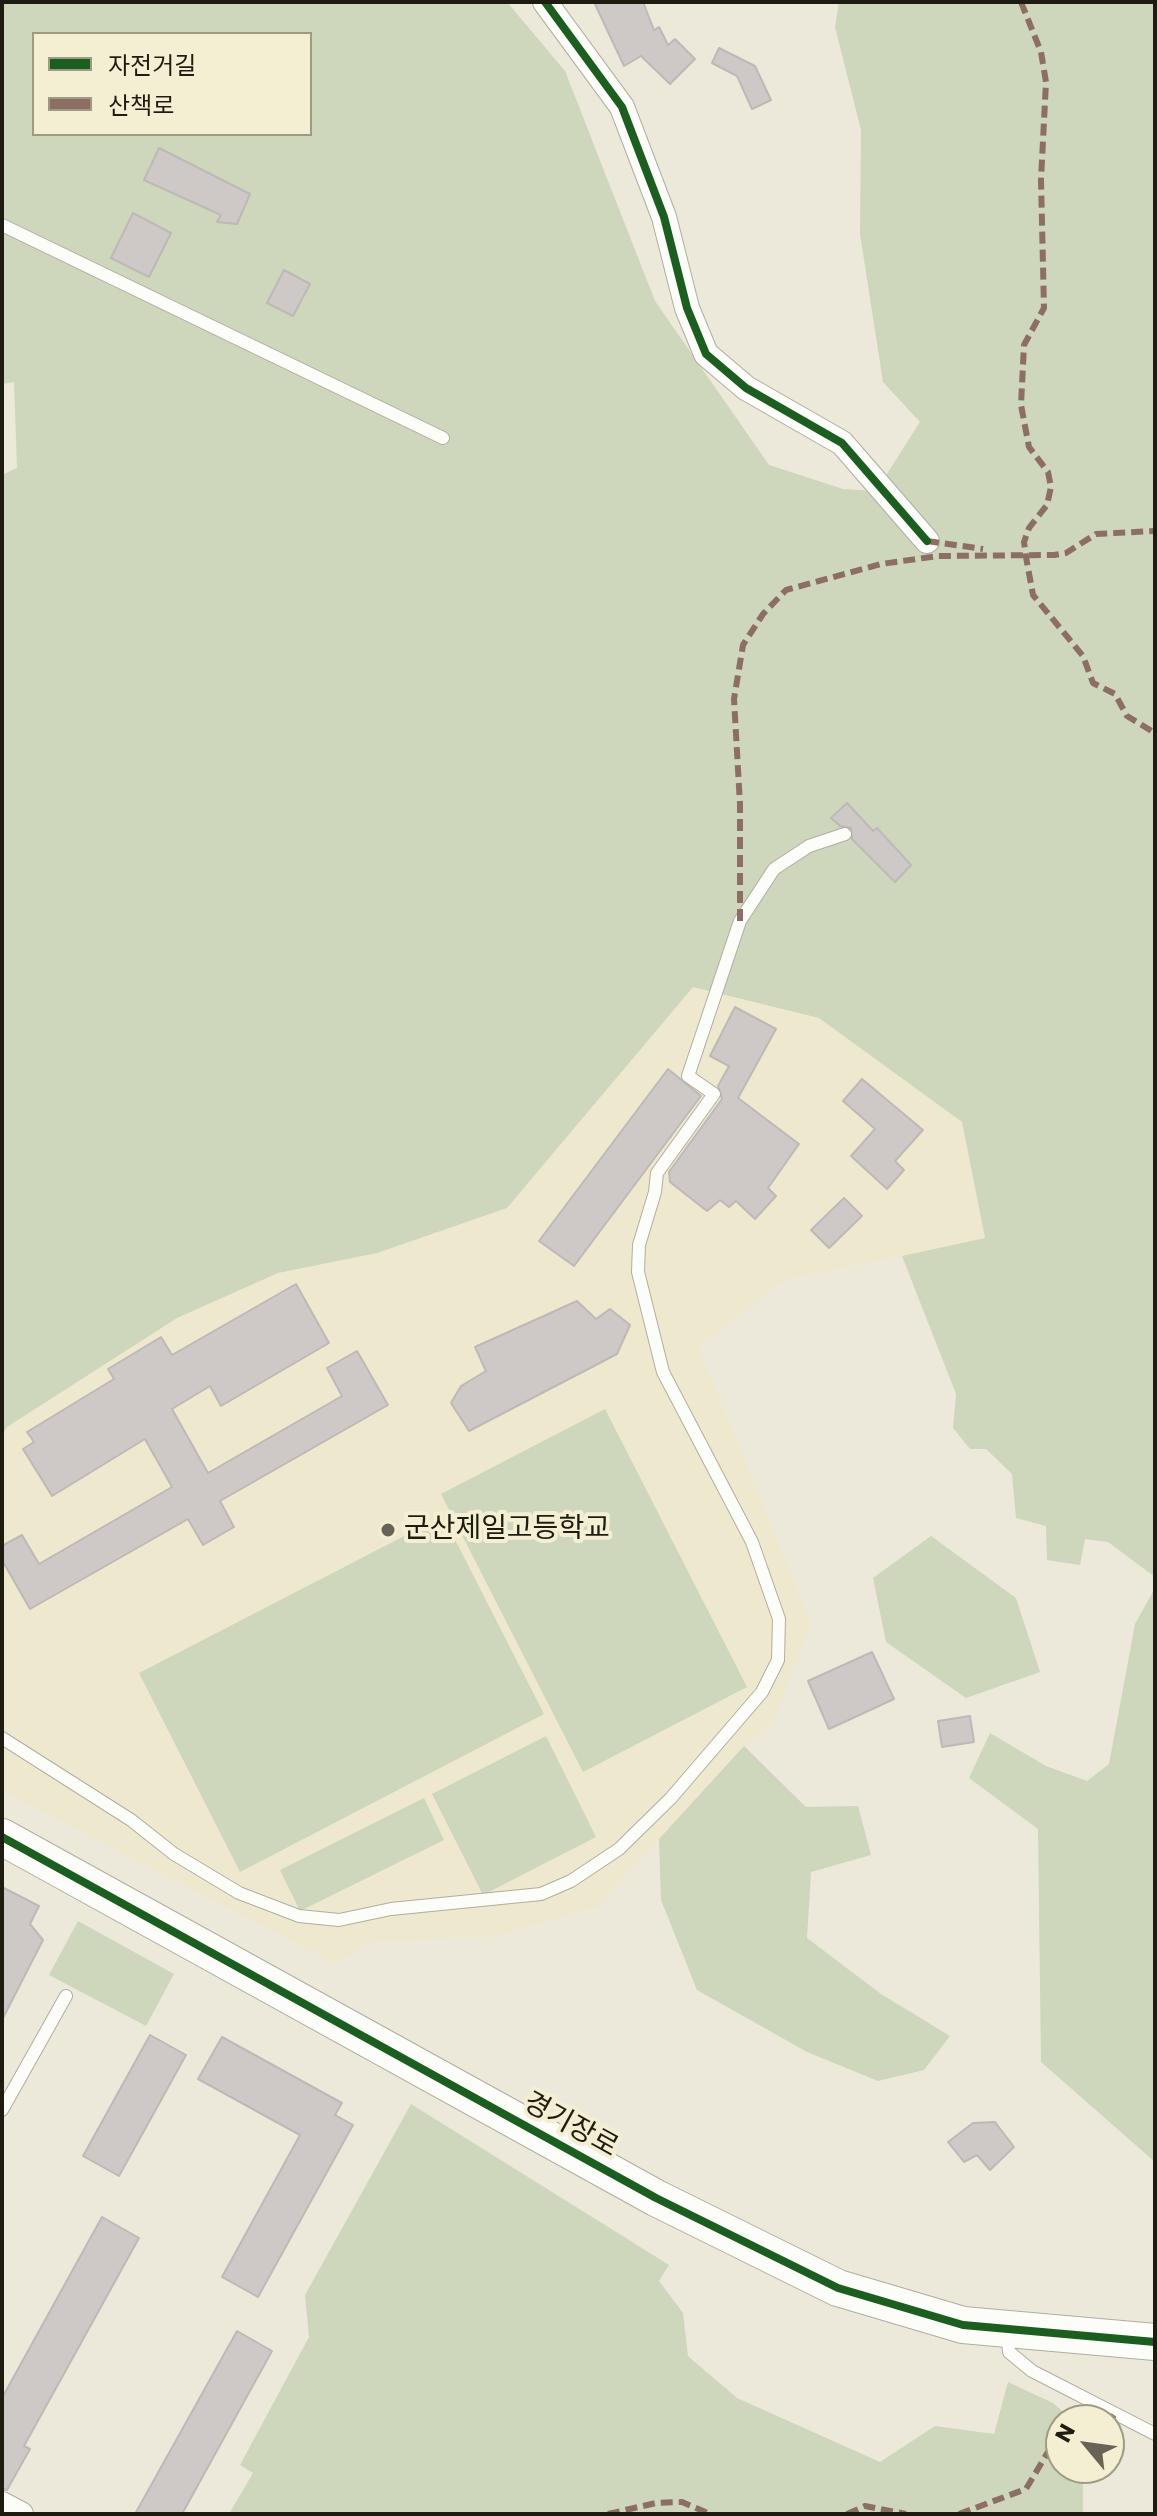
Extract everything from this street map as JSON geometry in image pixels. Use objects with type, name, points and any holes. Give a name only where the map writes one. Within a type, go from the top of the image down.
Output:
[{"type":"street","points":[[545,2],[622,107],[664,217],[687,308],[706,354],[746,388],[842,443],[927,541]]},
{"type":"street","name":"경기장로","points":[[2,1837],[656,2198],[838,2288],[963,2325],[1155,2342]]},
{"type":"street","points":[[2,2504],[21,2514]]},
{"type":"lane","points":[[2,225],[443,438]]},
{"type":"lane","points":[[2,1738],[106,1803],[174,1854],[239,1893],[299,1916],[339,1920],[391,1909],[541,1894],[571,1881],[619,1849],[671,1798],[762,1692],[778,1660],[779,1619],[752,1542],[663,1372],[638,1272],[639,1245],[655,1192],[657,1173],[714,1094],[688,1076],[740,921],[774,869],[809,846],[845,834]]},
{"type":"lane","points":[[2,2110],[66,1996]]},
{"type":"lane","points":[[1007,2329],[1009,2352],[1032,2371],[1155,2434]]},
{"type":"shaded area","name":"군산제일고등학교","points":[[693,986],[819,1018],[962,1122],[985,1239],[785,1280],[699,1347],[812,1624],[774,1722],[744,1746],[598,1907],[493,1937],[371,1942],[336,1964],[2,1791],[2,1435],[7,1427],[177,1318],[278,1273],[377,1253],[507,1208]]},
{"type":"green space","points":[[2,2],[507,2],[565,71],[655,301],[769,465],[843,489],[876,491],[920,422],[883,382],[860,234],[861,130],[835,27],[839,2],[1155,2],[1155,1577],[1108,1542],[1085,1539],[1080,1565],[1047,1560],[1046,1526],[1016,1518],[1012,1474],[986,1449],[970,1449],[953,1428],[956,1394],[902,1256],[985,1238],[962,1122],[819,1018],[693,987],[507,1208],[377,1253],[278,1273],[177,1318],[7,1427],[2,1435],[2,475],[17,468],[14,382],[2,384]]},
{"type":"green space","points":[[605,1409],[747,1687],[583,1772],[441,1494]]},
{"type":"green space","points":[[443,1516],[544,1714],[240,1872],[139,1673]]},
{"type":"green space","points":[[931,1536],[1016,1598],[1040,1672],[966,1698],[886,1642],[873,1578]]},
{"type":"green space","points":[[1155,1588],[1155,2162],[1041,2062],[1038,1829],[969,1778],[990,1733],[1046,1766],[1087,1781],[1109,1764],[1135,1624]]},
{"type":"green space","points":[[546,1736],[596,1837],[483,1895],[432,1794]]},
{"type":"green space","points":[[744,1746],[806,1807],[858,1806],[871,1855],[811,1872],[807,1938],[881,1994],[950,2036],[924,2070],[878,2081],[807,2052],[697,1990],[661,1900],[659,1839]]},
{"type":"green space","points":[[424,1798],[444,1840],[300,1911],[280,1870]]},
{"type":"green space","points":[[78,1921],[174,1974],[146,2026],[49,1975]]},
{"type":"green space","points":[[411,2104],[669,2265],[659,2281],[683,2313],[688,2356],[737,2398],[880,2462],[935,2426],[994,2434],[1008,2382],[1054,2404],[1045,2404],[1045,2484],[1083,2484],[1083,2514],[229,2514],[253,2473],[240,2465],[309,2337],[305,2295]]},
{"type":"building","points":[[594,2],[643,2],[654,30],[659,27],[668,45],[675,39],[695,59],[670,84],[641,56],[624,66]]},
{"type":"building","points":[[719,48],[755,66],[771,100],[752,109],[737,76],[712,63]]},
{"type":"building","points":[[159,148],[250,194],[237,224],[217,222],[221,215],[144,180]]},
{"type":"building","points":[[133,213],[171,233],[149,277],[111,258]]},
{"type":"building","points":[[284,270],[310,284],[293,316],[267,303]]},
{"type":"building","points":[[847,803],[873,831],[877,828],[911,865],[895,882],[852,839],[851,828],[840,826],[831,818]]},
{"type":"building","points":[[735,1007],[776,1029],[738,1098],[799,1144],[768,1188],[776,1196],[755,1219],[736,1201],[729,1207],[720,1200],[707,1211],[670,1182],[669,1172],[722,1099],[718,1086],[729,1066],[710,1056]]},
{"type":"building","points":[[668,1069],[701,1096],[574,1266],[539,1241]]},
{"type":"building","points":[[862,1079],[923,1130],[895,1161],[904,1170],[887,1189],[851,1156],[875,1129],[843,1101]]},
{"type":"building","points":[[844,1198],[862,1216],[829,1248],[811,1230]]},
{"type":"building","points":[[296,1284],[329,1343],[221,1406],[210,1386],[172,1409],[208,1473],[342,1396],[327,1368],[357,1351],[388,1405],[220,1501],[234,1527],[203,1545],[188,1519],[30,1609],[2,1560],[2,1546],[22,1535],[39,1564],[172,1487],[145,1439],[52,1496],[23,1449],[34,1442],[27,1432],[114,1379],[108,1369],[161,1337],[172,1355]]},
{"type":"building","points":[[577,1301],[596,1319],[610,1309],[630,1325],[617,1354],[469,1431],[451,1403],[461,1386],[486,1371],[475,1347]]},
{"type":"building","points":[[872,1652],[894,1699],[829,1729],[808,1681]]},
{"type":"building","points":[[970,1716],[974,1742],[942,1747],[938,1721]]},
{"type":"building","points":[[2,1887],[39,1906],[30,1924],[43,1940],[2,2020]]},
{"type":"building","points":[[150,2035],[186,2055],[119,2176],[83,2156]]},
{"type":"building","points":[[222,2037],[342,2103],[335,2115],[353,2125],[258,2297],[222,2277],[300,2135],[198,2079]]},
{"type":"building","points":[[995,2122],[1014,2147],[990,2170],[977,2155],[964,2162],[948,2142],[973,2123]]},
{"type":"building","points":[[102,2217],[139,2238],[24,2446],[30,2449],[7,2490],[2,2489],[2,2398]]},
{"type":"building","points":[[237,2331],[272,2351],[182,2514],[135,2514]]},
{"type":"marked path","points":[[1021,2],[1041,52],[1046,82],[1041,180],[1044,308],[1024,345],[1021,405],[1029,447],[1048,472],[1051,487],[1047,505],[1029,528],[1024,542],[1026,557],[1033,595],[1083,656],[1093,683],[1115,694],[1127,716],[1155,733]]},
{"type":"marked path","points":[[740,921],[740,804],[734,699],[743,645],[763,614],[786,590],[881,564],[938,556],[1054,555],[1066,553],[1096,534],[1155,531]]},
{"type":"marked path","points":[[927,541],[983,549]]},
{"type":"marked path","points":[[959,2514],[1026,2489],[1045,2457]]},
{"type":"marked path","points":[[608,2514],[656,2503],[682,2502],[710,2514]]},
{"type":"marked path","points":[[847,2514],[865,2506],[906,2514]]},
{"type":"cycle path","points":[[545,2],[622,107],[664,217],[687,308],[706,354],[746,388],[842,443],[927,541]]},
{"type":"cycle path","points":[[2,1837],[656,2198],[838,2288],[963,2325],[1155,2342]]},
{"type":"place","name":"군산제일고등학교","points":[[388,1530]]}]
